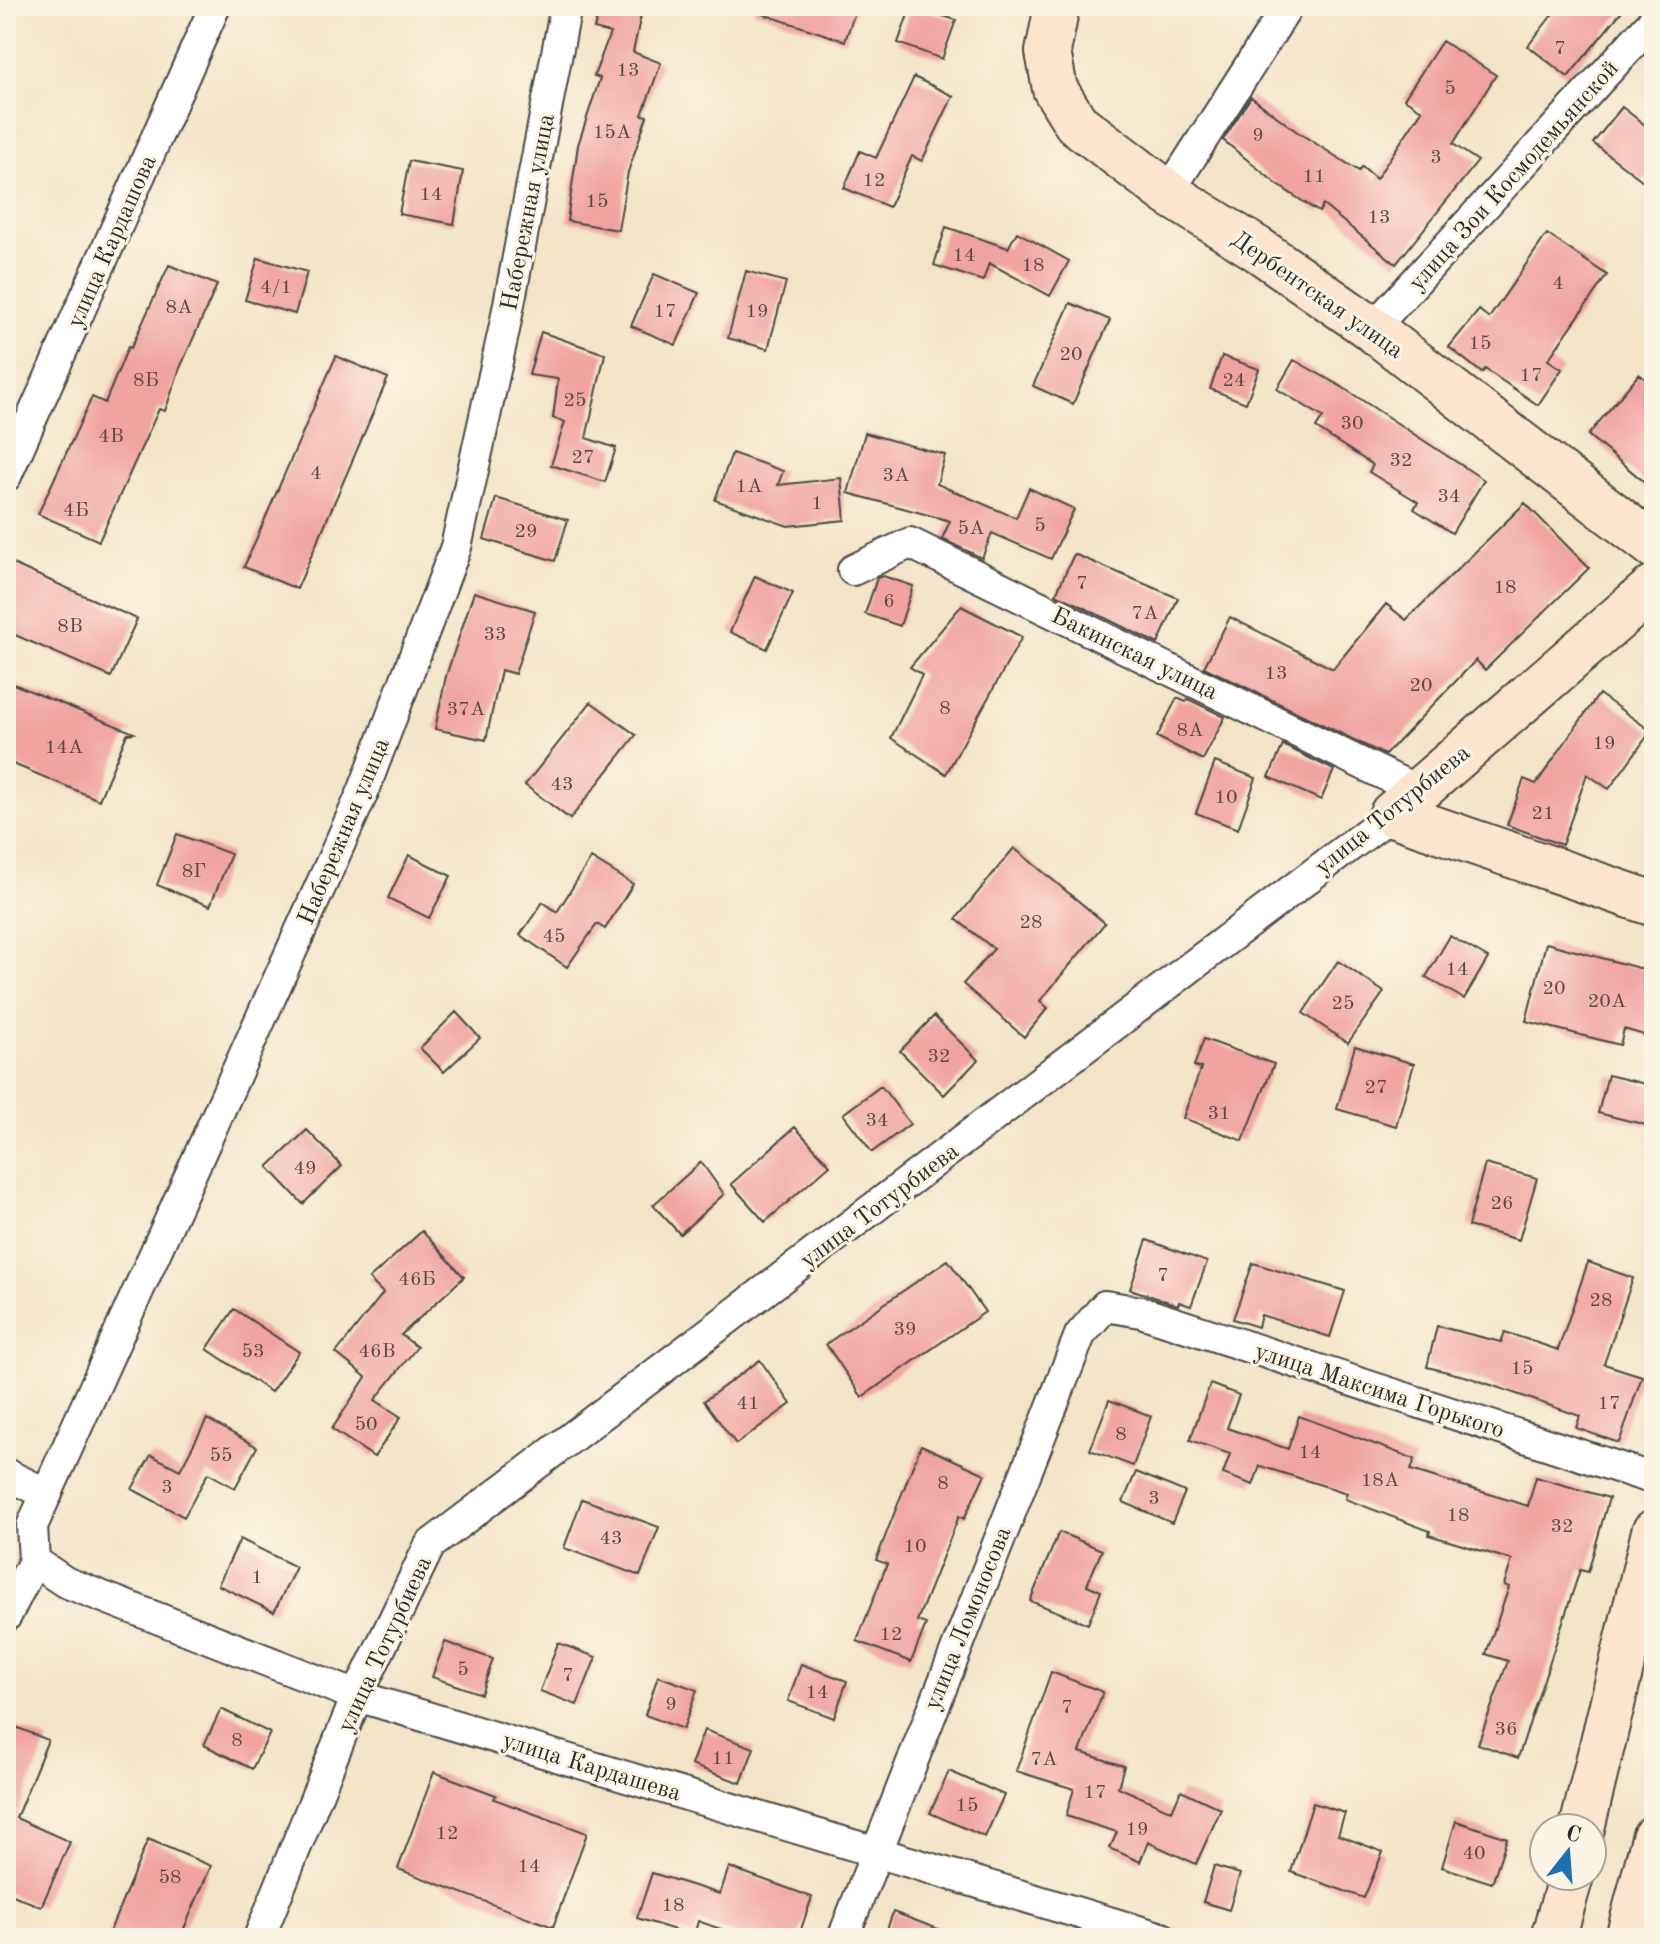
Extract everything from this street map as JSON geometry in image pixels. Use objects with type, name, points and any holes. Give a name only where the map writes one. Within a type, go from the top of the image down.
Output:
[{"type":"main road","name":"Дербентская улица","points":[[1057,6],[1048,52],[1055,89],[1076,123],[1168,193],[1259,250],[1372,329],[1654,546]]},
{"type":"main road","name":"улица Тотурбиева","points":[[1405,802],[1654,587]]},
{"type":"main road","name":"Бакинская улица","points":[[1405,802],[1654,904]]},
{"type":"main road","points":[[1586,1812],[1654,1532]]},
{"type":"main road","points":[[1628,1938],[1654,1838]]},
{"type":"main road","points":[[1553,1938],[1566,1892]]},
{"type":"street","name":"улица Кардашова","points":[[6,476],[215,6]]},
{"type":"street","name":"Набережная улица","points":[[6,1616],[34,1561],[32,1526],[363,792],[456,547],[504,330],[566,6]]},
{"type":"street","points":[[1168,193],[1288,6]]},
{"type":"street","name":"улица Зои Космодемьянской","points":[[1372,329],[1654,20]]},
{"type":"street","name":"Бакинская улица","points":[[853,570],[910,543],[1405,802]]},
{"type":"street","name":"улица Тотурбиева","points":[[259,1938],[357,1696],[430,1545],[1405,802]]},
{"type":"street","name":"улица Максима Горького","points":[[1105,1306],[1141,1312],[1654,1479]]},
{"type":"street","name":"улица Ломоносова","points":[[843,1938],[875,1850],[1080,1335],[1105,1306]]},
{"type":"street","points":[[6,1474],[47,1494]]},
{"type":"street","name":"улица Кардашева","points":[[34,1561],[65,1582],[357,1696],[1162,1938]]},
{"type":"building","points":[[600,6],[643,6],[633,52],[661,63],[642,115],[647,116],[628,172],[618,230],[567,221],[578,145],[600,78],[594,76],[610,33],[594,29]]},
{"type":"building","points":[[754,6],[857,6],[845,41],[753,11]]},
{"type":"building","points":[[911,6],[956,20],[942,59],[898,43]]},
{"type":"building","points":[[1559,6],[1626,6],[1568,77],[1528,46]]},
{"type":"building","points":[[1442,41],[1496,75],[1453,144],[1478,161],[1396,264],[1323,205],[1319,212],[1278,185],[1223,140],[1251,97],[1296,131],[1359,171],[1362,167],[1376,179],[1422,110],[1404,99]]},
{"type":"building","points":[[914,77],[953,96],[922,161],[912,156],[889,207],[844,188],[860,151],[876,158]]},
{"type":"building","points":[[1622,107],[1654,132],[1654,168],[1643,181],[1593,143]]},
{"type":"building","points":[[409,161],[463,171],[454,224],[399,214]]},
{"type":"building","points":[[946,227],[1008,248],[1017,232],[1069,261],[1050,296],[989,263],[983,281],[934,265]]},
{"type":"building","points":[[1547,234],[1607,275],[1548,360],[1562,369],[1538,405],[1485,369],[1482,373],[1449,347],[1479,310],[1489,318]]},
{"type":"building","points":[[258,258],[307,272],[295,314],[245,300]]},
{"type":"building","points":[[169,265],[217,285],[180,368],[165,411],[159,409],[99,541],[38,514],[92,397],[105,403],[128,347],[131,348]]},
{"type":"building","points":[[746,271],[786,282],[768,349],[728,338]]},
{"type":"building","points":[[654,274],[699,293],[676,345],[631,326]]},
{"type":"building","points":[[1070,303],[1110,320],[1073,404],[1033,386]]},
{"type":"building","points":[[541,332],[605,354],[586,438],[616,448],[605,482],[551,465],[565,422],[553,418],[558,379],[529,375]]},
{"type":"building","points":[[336,356],[388,378],[297,589],[244,567]]},
{"type":"building","points":[[1222,356],[1259,369],[1246,403],[1210,389]]},
{"type":"building","points":[[1294,360],[1342,387],[1484,480],[1452,533],[1414,509],[1418,502],[1369,472],[1373,465],[1316,428],[1323,417],[1277,389]]},
{"type":"building","points":[[1639,374],[1654,386],[1654,490],[1588,435]]},
{"type":"building","points":[[865,433],[945,455],[937,484],[1016,518],[1029,488],[1074,509],[1051,559],[992,533],[982,558],[942,539],[950,521],[848,493]]},
{"type":"building","points":[[732,453],[783,471],[778,485],[841,478],[845,520],[788,526],[715,500]]},
{"type":"building","points":[[496,498],[568,520],[555,561],[484,539]]},
{"type":"building","points":[[1525,503],[1589,568],[1485,670],[1476,660],[1385,755],[1204,667],[1230,617],[1333,669],[1386,604],[1406,620]]},
{"type":"building","points":[[1074,554],[1178,598],[1158,644],[1056,594]]},
{"type":"building","points":[[6,561],[137,619],[111,677],[6,631]]},
{"type":"building","points":[[755,576],[793,593],[767,649],[730,632]]},
{"type":"building","points":[[883,576],[913,586],[900,626],[865,614],[877,578]]},
{"type":"building","points":[[474,592],[535,611],[515,674],[501,670],[486,740],[435,729],[446,676]]},
{"type":"building","points":[[961,606],[1022,637],[946,774],[891,738],[922,675],[910,667]]},
{"type":"building","points":[[6,681],[134,733],[127,734],[99,800],[6,761]]},
{"type":"building","points":[[1599,694],[1651,731],[1609,789],[1587,774],[1562,845],[1507,825],[1524,779],[1536,784]]},
{"type":"building","points":[[1177,698],[1186,702],[1188,699],[1225,717],[1203,760],[1157,737]]},
{"type":"building","points":[[591,702],[636,735],[570,819],[525,785]]},
{"type":"building","points":[[1283,745],[1334,770],[1321,800],[1269,777]]},
{"type":"building","points":[[1215,762],[1256,778],[1238,829],[1196,813]]},
{"type":"building","points":[[177,834],[231,854],[210,906],[157,885]]},
{"type":"building","points":[[1014,848],[1105,923],[1040,1001],[1048,1008],[1024,1037],[963,984],[994,949],[956,919]]},
{"type":"building","points":[[409,855],[451,876],[429,918],[388,898]]},
{"type":"building","points":[[591,858],[633,884],[605,929],[597,924],[567,967],[520,935],[543,902],[557,912]]},
{"type":"building","points":[[1450,936],[1488,958],[1464,999],[1426,977]]},
{"type":"building","points":[[1546,943],[1654,972],[1654,1038],[1624,1029],[1620,1045],[1526,1021]]},
{"type":"building","points":[[1338,961],[1384,992],[1348,1043],[1303,1013]]},
{"type":"building","points":[[456,1012],[480,1038],[444,1072],[420,1048]]},
{"type":"building","points":[[934,1016],[978,1060],[944,1095],[900,1051]]},
{"type":"building","points":[[1204,1039],[1274,1064],[1243,1141],[1183,1118],[1201,1068],[1194,1066]]},
{"type":"building","points":[[1355,1046],[1414,1064],[1396,1126],[1337,1109]]},
{"type":"building","points":[[1608,1075],[1654,1086],[1654,1127],[1598,1113]]},
{"type":"building","points":[[881,1086],[910,1124],[872,1152],[843,1114]]},
{"type":"building","points":[[795,1127],[830,1165],[765,1222],[731,1184]]},
{"type":"building","points":[[307,1130],[342,1166],[303,1204],[268,1167]]},
{"type":"building","points":[[701,1162],[724,1194],[680,1234],[653,1205]]},
{"type":"building","points":[[1485,1164],[1537,1178],[1519,1240],[1468,1226]]},
{"type":"building","points":[[422,1231],[464,1277],[401,1335],[417,1347],[375,1400],[401,1417],[374,1457],[332,1429],[366,1377],[336,1353],[383,1293],[369,1279]]},
{"type":"building","points":[[1147,1240],[1207,1262],[1191,1306],[1179,1302],[1178,1305],[1130,1289]]},
{"type":"building","points":[[948,1260],[985,1312],[862,1397],[826,1344]]},
{"type":"building","points":[[1588,1262],[1633,1278],[1604,1364],[1642,1376],[1619,1443],[1576,1428],[1580,1416],[1468,1377],[1427,1367],[1437,1326],[1501,1342],[1505,1332],[1558,1350]]},
{"type":"building","points":[[1253,1263],[1345,1291],[1330,1337],[1261,1315],[1258,1327],[1233,1319]]},
{"type":"building","points":[[234,1309],[299,1352],[271,1392],[207,1349]]},
{"type":"building","points":[[760,1360],[791,1404],[736,1444],[704,1401]]},
{"type":"building","points":[[1210,1384],[1239,1395],[1227,1428],[1288,1449],[1299,1416],[1415,1459],[1411,1470],[1528,1506],[1536,1477],[1609,1498],[1588,1572],[1580,1570],[1518,1758],[1478,1744],[1508,1661],[1486,1654],[1509,1587],[1504,1585],[1512,1560],[1429,1535],[1430,1531],[1345,1499],[1347,1493],[1260,1466],[1253,1485],[1223,1474],[1230,1454],[1190,1440]]},
{"type":"building","points":[[1109,1400],[1151,1416],[1133,1466],[1090,1450]]},
{"type":"building","points":[[207,1419],[257,1447],[235,1488],[208,1473],[184,1517],[132,1489],[151,1455],[180,1470]]},
{"type":"building","points":[[921,1445],[985,1474],[964,1519],[959,1516],[917,1621],[926,1624],[911,1662],[857,1641],[887,1564],[876,1560]]},
{"type":"building","points":[[1136,1472],[1185,1492],[1172,1523],[1123,1502]]},
{"type":"building","points":[[582,1499],[659,1527],[640,1576],[564,1548]]},
{"type":"building","points":[[1059,1532],[1102,1550],[1087,1585],[1101,1591],[1088,1624],[1030,1601]]},
{"type":"building","points":[[240,1539],[296,1567],[274,1612],[218,1585]]},
{"type":"building","points":[[445,1642],[493,1659],[481,1694],[432,1677]]},
{"type":"building","points":[[558,1643],[596,1657],[577,1705],[540,1691]]},
{"type":"building","points":[[801,1664],[847,1681],[834,1718],[788,1701]]},
{"type":"building","points":[[1051,1672],[1103,1692],[1080,1752],[1124,1766],[1118,1787],[1172,1811],[1181,1790],[1221,1809],[1196,1864],[1148,1842],[1140,1862],[1110,1848],[1117,1832],[1066,1816],[1074,1789],[1016,1771]]},
{"type":"building","points":[[658,1676],[697,1690],[683,1729],[645,1715]]},
{"type":"building","points":[[221,1709],[270,1733],[252,1769],[204,1745]]},
{"type":"building","points":[[6,1723],[48,1740],[16,1818],[70,1842],[41,1907],[6,1892]]},
{"type":"building","points":[[704,1730],[754,1748],[741,1783],[691,1765]]},
{"type":"building","points":[[949,1771],[1004,1795],[985,1837],[930,1813]]},
{"type":"building","points":[[434,1772],[496,1795],[494,1799],[587,1833],[553,1927],[398,1869]]},
{"type":"building","points":[[1313,1803],[1345,1813],[1338,1835],[1383,1852],[1364,1898],[1291,1872]]},
{"type":"building","points":[[1456,1821],[1507,1838],[1492,1883],[1442,1867]]},
{"type":"building","points":[[148,1839],[211,1866],[180,1938],[107,1938]]},
{"type":"building","points":[[1214,1866],[1240,1874],[1229,1910],[1203,1902]]},
{"type":"building","points":[[729,1867],[812,1897],[798,1938],[746,1938],[698,1921],[694,1936],[637,1918],[652,1873],[720,1894]]},
{"type":"building","points":[[893,1912],[957,1936],[884,1938]]}]
